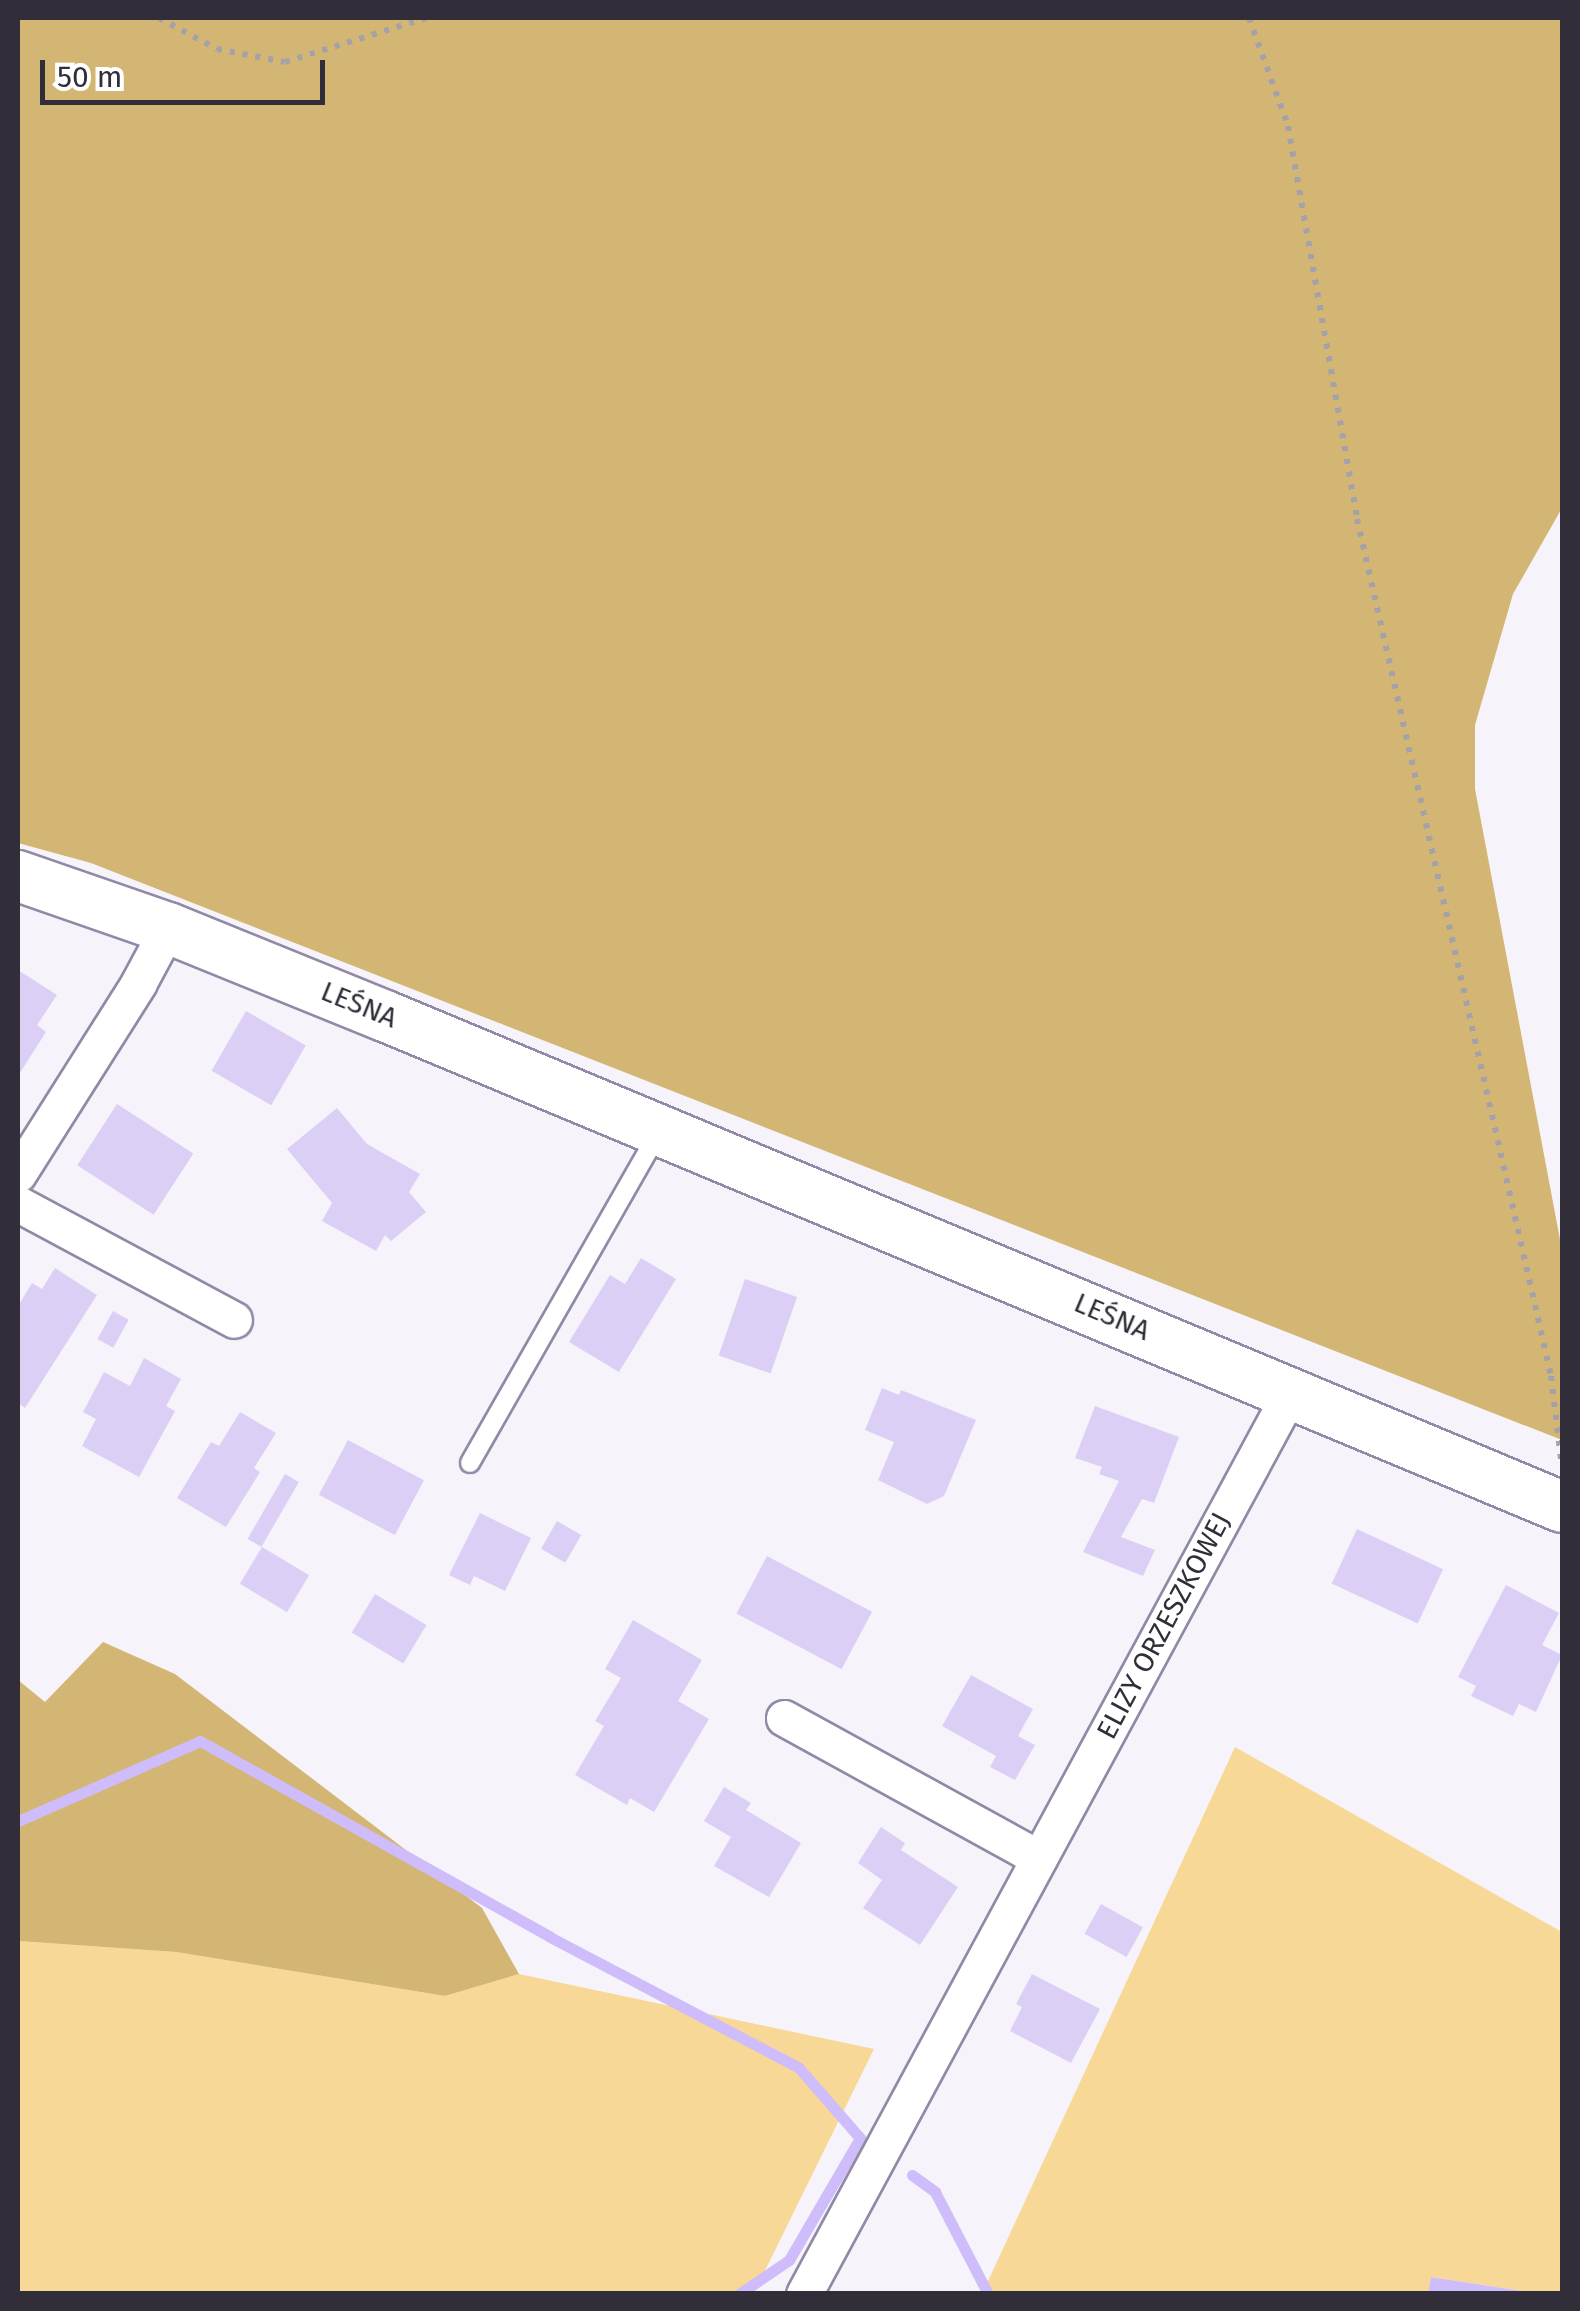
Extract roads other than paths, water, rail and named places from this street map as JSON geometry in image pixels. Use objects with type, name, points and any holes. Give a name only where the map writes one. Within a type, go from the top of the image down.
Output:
[{"type":"street","name":"LEŚNA","points":[[18,876],[168,928],[1082,1304],[1562,1508]]},
{"type":"street","points":[[18,1174],[138,984],[168,928]]},
{"type":"street","points":[[18,1204],[234,1320]]},
{"type":"street","name":"ELIZY ORZESZKOWEJ","points":[[804,2294],[1289,1395]]},
{"type":"street","points":[[784,1718],[1039,1858]]},
{"type":"lane","points":[[470,1463],[660,1130]]},
{"type":"waterway","points":[[18,1821],[200,1741],[550,1937],[799,2068],[860,2138],[789,2260],[739,2294]]},
{"type":"waterway","points":[[912,2175],[935,2192],[988,2294]]}]
